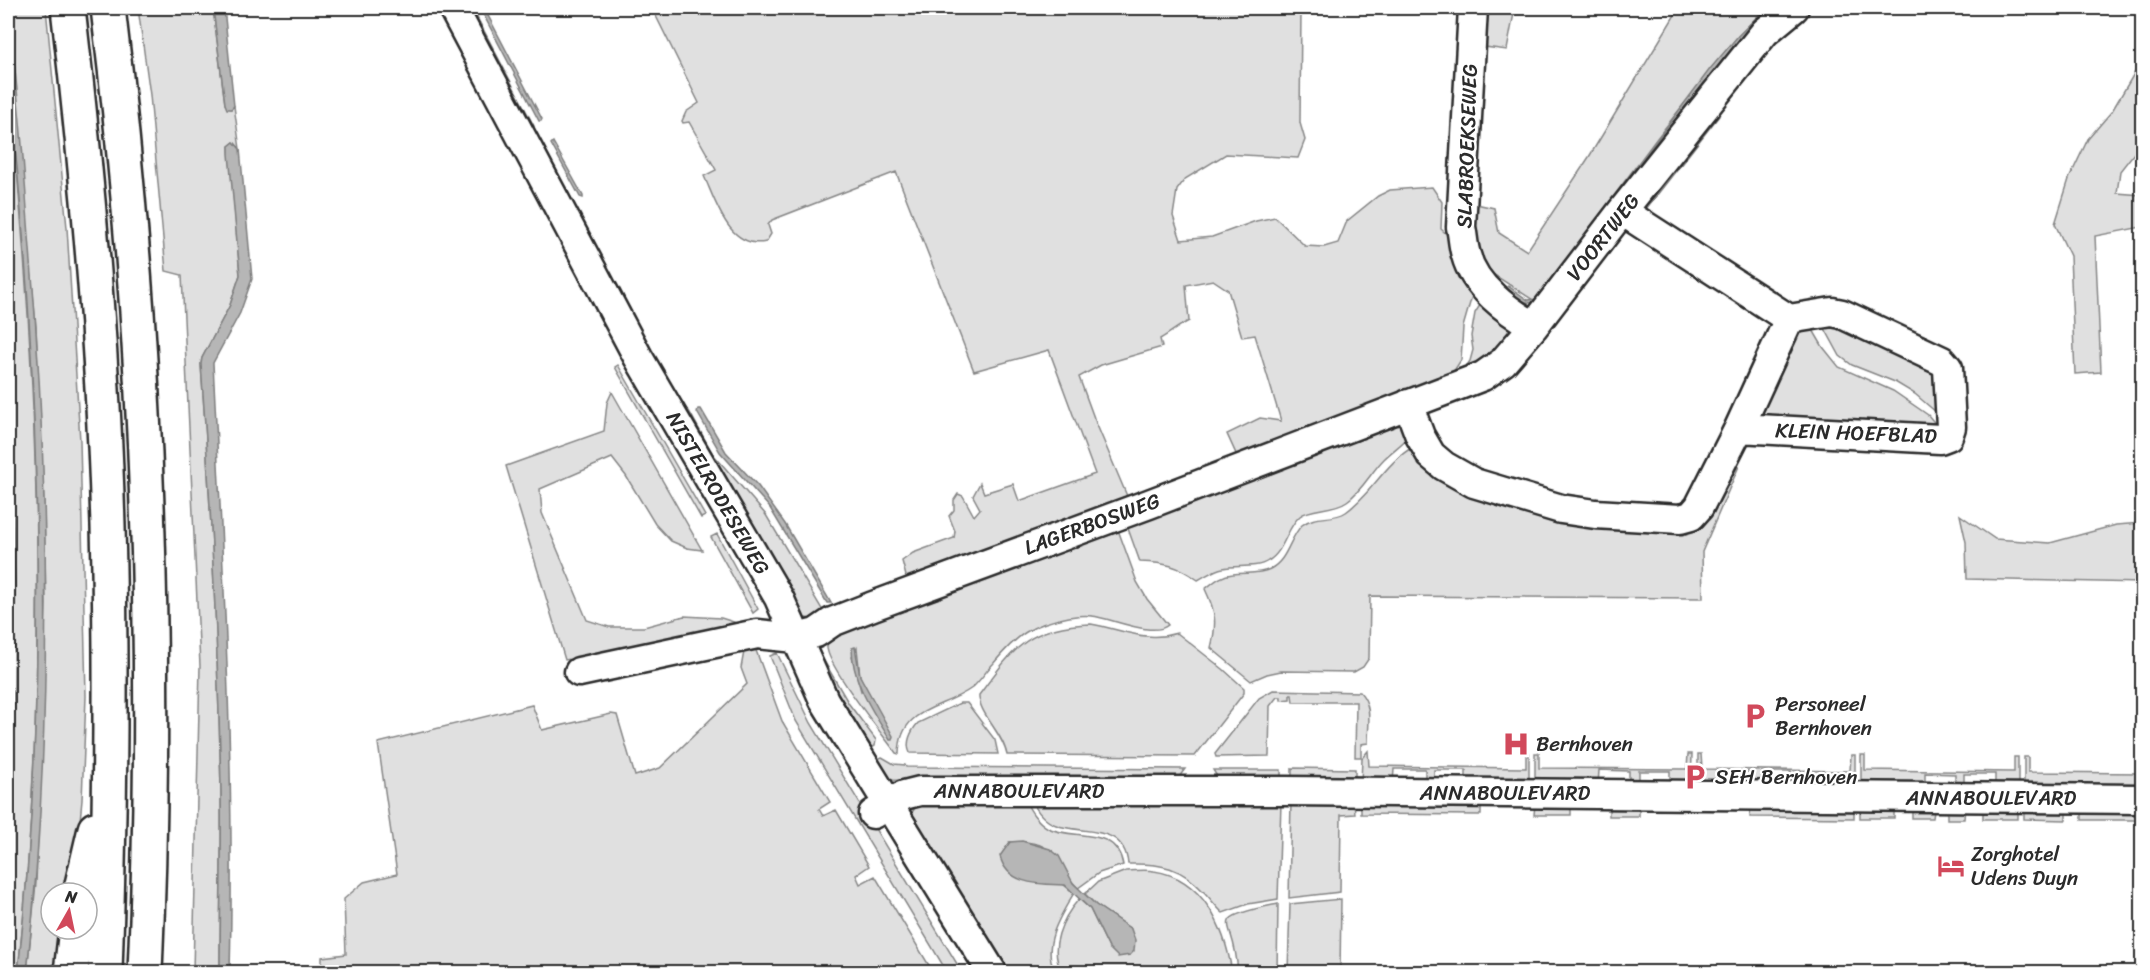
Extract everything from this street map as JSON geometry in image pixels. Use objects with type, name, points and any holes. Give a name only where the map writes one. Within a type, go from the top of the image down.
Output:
[{"type":"highway","points":[[68,8],[90,230],[108,525],[110,760],[105,972]]},
{"type":"highway","points":[[108,8],[124,134],[133,241],[148,520],[152,729],[145,972]]},
{"type":"highway","points":[[83,881],[110,760]]},
{"type":"highway","points":[[71,972],[75,941]]},
{"type":"street","name":"NISTELRODESEWEG","points":[[433,8],[621,360],[759,598],[786,637]]},
{"type":"street","name":"NISTELRODESEWEG","points":[[453,8],[638,357],[779,598],[786,637],[808,704],[992,972]]},
{"type":"street","name":"SLABROEKSEWEG","points":[[1473,8],[1461,226],[1466,257],[1481,284],[1516,316],[1534,326]]},
{"type":"street","name":"VOORTWEG","points":[[1407,404],[1483,376],[1503,363],[1766,32],[1794,8]]},
{"type":"street","points":[[1622,211],[1789,319]]},
{"type":"street","name":"KLEIN HOEFBLAD","points":[[1407,404],[1420,436],[1431,455],[1444,466],[1474,483],[1561,509],[1618,516],[1680,519],[1691,516],[1699,507],[1739,428],[1789,319],[1832,312],[1842,314],[1942,361],[1948,368],[1951,427],[1948,436],[1940,439],[1739,428]]},
{"type":"street","name":"LAGERBOSWEG","points":[[786,637],[816,633],[832,622],[873,606],[1149,504],[1407,404]]},
{"type":"street","points":[[579,672],[757,634],[786,637]]},
{"type":"street","name":"ANNABOULEVARD","points":[[880,808],[904,795],[931,790],[2142,799]]},
{"type":"street","name":"NISTELRODESEWEG","points":[[880,808],[969,972]]},
{"type":"shaded area","points":[[8,8],[46,8],[67,228],[80,441],[86,696],[82,800],[74,881],[39,881],[39,941],[68,941],[64,972],[27,972],[36,883],[46,604],[36,327]]},
{"type":"shaded area","points":[[138,8],[213,8],[225,104],[231,109],[234,106],[240,149],[234,142],[229,146],[240,275],[230,305],[201,364],[214,577],[220,737],[220,972],[193,972],[200,666],[182,275],[166,271],[150,95]]},
{"type":"shaded area","points":[[213,8],[224,8],[234,106],[231,109],[227,109],[225,104]]},
{"type":"shaded area","points":[[458,8],[472,8],[534,126],[531,127]]},
{"type":"shaded area","points":[[480,8],[484,8],[541,121],[539,121]]},
{"type":"shaded area","points":[[652,8],[1301,8],[1300,123],[1305,140],[1298,158],[1226,154],[1185,179],[1177,190],[1173,216],[1181,240],[1212,237],[1256,221],[1275,217],[1305,246],[1324,247],[1338,243],[1347,221],[1378,196],[1390,190],[1432,187],[1442,202],[1441,229],[1455,242],[1471,282],[1472,296],[1463,327],[1461,360],[1448,380],[1237,456],[1227,434],[1260,418],[1281,421],[1255,335],[1242,337],[1228,290],[1213,280],[1186,285],[1189,321],[1160,339],[1162,347],[1101,365],[1079,377],[1127,496],[907,580],[902,561],[913,553],[954,538],[955,531],[949,516],[954,510],[954,500],[958,494],[963,496],[974,516],[980,509],[973,496],[980,483],[984,493],[1013,484],[1019,501],[1095,474],[1049,350],[974,371],[896,172],[772,220],[768,225],[771,234],[766,242],[753,243],[742,239],[726,222],[704,176],[716,170],[689,122],[683,123],[682,121],[686,112],[699,103]]},
{"type":"shaded area","points":[[1488,8],[1515,8],[1507,50],[1485,47]]},
{"type":"shaded area","points":[[1679,8],[1766,8],[1738,36],[1657,138],[1537,299],[1533,300],[1485,269],[1472,240],[1476,204],[1494,208],[1499,233],[1527,251],[1589,157]]},
{"type":"shaded area","points":[[1766,8],[1773,8],[1738,42],[1692,99],[1540,300],[1530,303],[1514,295],[1507,288],[1508,286],[1528,300],[1538,299],[1710,69]]},
{"type":"shaded area","points":[[8,14],[21,132],[37,339],[45,520],[45,701],[41,792],[27,972],[18,972],[26,893],[35,734],[38,575],[30,336],[9,89]]},
{"type":"shaded area","points":[[2142,66],[2142,143],[2120,171],[2117,193],[2142,195],[2142,227],[2095,236],[2101,372],[2075,374],[2070,256],[2055,224],[2069,179],[2088,139],[2112,111],[2135,72]]},
{"type":"shaded area","points":[[8,78],[27,301],[37,525],[34,749],[28,860],[18,972],[8,972],[8,829],[13,781],[15,588],[8,373]]},
{"type":"shaded area","points":[[1716,114],[1719,116],[1642,214],[1640,211]]},
{"type":"shaded area","points":[[234,142],[240,149],[252,279],[240,313],[213,363],[221,515],[231,820],[230,972],[220,972],[220,737],[214,577],[201,364],[230,305],[240,275],[229,154],[229,146]]},
{"type":"shaded area","points":[[553,142],[583,198],[580,197],[551,144]]},
{"type":"shaded area","points":[[1485,297],[1508,315],[1515,336],[1459,377],[1470,361],[1473,350],[1471,336],[1475,313]]},
{"type":"shaded area","points":[[1837,319],[1939,371],[1944,419],[1915,394],[1895,382],[1852,365],[1840,356],[1821,321]]},
{"type":"shaded area","points":[[1809,323],[1823,347],[1839,367],[1893,391],[1928,415],[1938,427],[1769,422],[1760,414],[1789,335]]},
{"type":"shaded area","points":[[618,365],[705,516],[701,518],[615,367]]},
{"type":"shaded area","points":[[612,392],[702,550],[687,548],[671,541],[655,524],[626,476],[612,458],[540,489],[542,513],[587,620],[609,627],[644,627],[684,616],[721,618],[734,622],[735,631],[565,660],[506,466],[604,431],[607,403]]},
{"type":"shaded area","points":[[673,402],[689,411],[713,454],[766,515],[826,616],[812,619],[797,615]]},
{"type":"shaded area","points":[[701,409],[726,452],[758,486],[785,524],[831,603],[827,603],[770,508],[720,452],[697,412]]},
{"type":"shaded area","points":[[1397,419],[1411,434],[1408,438],[1384,459],[1347,501],[1300,516],[1291,527],[1282,546],[1268,561],[1258,565],[1220,569],[1198,580],[1170,566],[1140,562],[1126,523]]},
{"type":"shaded area","points":[[1416,445],[1422,455],[1661,527],[1730,461],[1739,466],[1702,552],[1703,598],[1370,596],[1369,658],[1363,667],[1354,672],[1281,671],[1251,681],[1211,648],[1214,618],[1205,589],[1225,576],[1261,572],[1276,565],[1285,555],[1302,525],[1346,512],[1364,496],[1395,461]]},
{"type":"shaded area","points":[[1960,515],[1995,539],[2050,543],[2116,525],[2142,523],[2142,583],[1967,579],[1966,542]]},
{"type":"shaded area","points":[[1117,527],[1137,582],[1147,599],[1168,625],[1161,628],[1142,628],[1100,617],[1083,616],[1069,617],[1035,627],[1010,645],[972,688],[915,718],[901,738],[899,754],[844,683],[829,654],[827,645],[832,638]],"holes":[[[857,648],[860,676],[865,687],[861,691],[852,657]]]},
{"type":"shaded area","points":[[717,534],[758,609],[753,613],[711,537]]},
{"type":"shaded area","points":[[1091,624],[1144,636],[1165,636],[1177,633],[1244,688],[1244,693],[1195,756],[1007,755],[1001,739],[982,709],[979,695],[1002,664],[1024,643],[1052,629]]},
{"type":"shaded area","points":[[754,645],[782,721],[830,802],[819,809],[823,816],[836,810],[869,866],[856,875],[860,884],[875,876],[933,972],[322,972],[322,957],[346,954],[344,899],[364,882],[397,874],[378,743],[532,705],[542,730],[611,714],[617,715],[635,776],[660,768],[747,684],[741,668],[745,646]]},
{"type":"shaded area","points":[[855,647],[860,676],[893,736],[892,740],[877,718],[860,685],[853,661],[852,648]]},
{"type":"shaded area","points":[[817,649],[849,704],[876,740],[875,746],[864,753],[815,656]]},
{"type":"shaded area","points":[[777,653],[811,723],[962,972],[947,972],[796,721],[770,656]]},
{"type":"shaded area","points":[[1273,690],[1360,692],[1367,703],[1369,716],[1368,743],[1361,744],[1361,757],[1355,757],[1356,702],[1293,702],[1292,695],[1290,695],[1290,699],[1281,700],[1281,697],[1277,697],[1270,706],[1269,756],[1216,757],[1215,754],[1259,698]]},
{"type":"shaded area","points":[[960,703],[967,703],[995,740],[998,754],[910,753],[909,737],[918,723]]},
{"type":"shaded area","points":[[1368,751],[1369,766],[1526,768],[1526,753],[1529,753],[1529,784],[1466,784],[1466,770],[1434,770],[1434,783],[1425,783],[1425,769],[1394,769],[1393,783],[1361,783],[1362,758]]},
{"type":"shaded area","points":[[1535,753],[1539,753],[1539,768],[1687,769],[1688,754],[1692,754],[1691,786],[1670,785],[1670,771],[1639,771],[1639,785],[1629,785],[1629,771],[1599,770],[1598,785],[1535,784]]},
{"type":"shaded area","points":[[1698,754],[1701,754],[1702,769],[1850,771],[1851,755],[1855,755],[1855,786],[1791,786],[1791,772],[1762,772],[1761,786],[1751,786],[1751,772],[1721,772],[1721,786],[1698,785]]},
{"type":"shaded area","points":[[1861,755],[1865,755],[1865,770],[2014,772],[2014,757],[2018,757],[2018,788],[1995,788],[1995,774],[1964,774],[1964,788],[1955,787],[1955,774],[1925,773],[1925,787],[1861,787]]},
{"type":"shaded area","points":[[882,757],[894,764],[906,767],[1185,769],[1179,777],[1169,782],[893,780],[887,779],[870,762]]},
{"type":"shaded area","points":[[2024,757],[2028,757],[2028,772],[2142,773],[2142,789],[2024,788]]},
{"type":"shaded area","points":[[1292,768],[1355,769],[1355,783],[1292,783]]},
{"type":"shaded area","points":[[1213,770],[1281,770],[1281,783],[1218,778]]},
{"type":"shaded area","points":[[1024,799],[1037,819],[1048,828],[1059,832],[1093,836],[1112,844],[1119,852],[1123,865],[1099,873],[1078,888],[1046,848],[1026,842],[1010,842],[1074,893],[1058,921],[1051,942],[1051,962],[1055,972],[1003,972],[911,814],[918,803]]},
{"type":"shaded area","points":[[1031,799],[1281,802],[1278,899],[1248,904],[1223,913],[1196,884],[1179,872],[1151,864],[1128,864],[1125,851],[1111,836],[1052,823],[1041,815]]},
{"type":"shaded area","points":[[1291,801],[1354,802],[1355,814],[1341,815],[1340,892],[1289,898]]},
{"type":"shaded area","points":[[1361,802],[1481,803],[1481,815],[1361,814]]},
{"type":"shaded area","points":[[1535,804],[1571,804],[1571,815],[1534,815]]},
{"type":"shaded area","points":[[1609,804],[1639,804],[1639,816],[1609,816]]},
{"type":"shaded area","points":[[1751,805],[1854,806],[1854,818],[1750,817]]},
{"type":"shaded area","points":[[1860,806],[1894,806],[1894,818],[1860,818]]},
{"type":"shaded area","points":[[1912,807],[1965,807],[1964,819],[1947,819],[1947,811],[1934,811],[1933,818],[1912,818]]},
{"type":"shaded area","points":[[1983,807],[2018,808],[2018,819],[1983,819]]},
{"type":"shaded area","points":[[2024,807],[2066,807],[2066,820],[2024,819]]},
{"type":"shaded area","points":[[2082,808],[2139,813],[2138,820],[2082,820]]},
{"type":"shaded area","points":[[1022,841],[1050,849],[1059,856],[1073,883],[1096,905],[1131,929],[1135,940],[1134,951],[1130,955],[1118,957],[1109,948],[1090,909],[1065,885],[1026,881],[1010,873],[1000,856],[1010,842]]},
{"type":"shaded area","points":[[1151,870],[1171,876],[1186,884],[1199,895],[1209,908],[1224,939],[1232,972],[1062,972],[1056,954],[1059,934],[1067,915],[1079,899],[1090,909],[1109,948],[1131,929],[1096,905],[1085,894],[1098,882],[1126,871]]},
{"type":"shaded area","points":[[1341,899],[1340,972],[1288,972],[1290,904]]},
{"type":"shaded area","points":[[1278,904],[1277,972],[1238,972],[1235,949],[1228,926],[1229,921],[1243,912]]},
{"type":"place","name":"Personeel Bernhoven","points":[[1755,716]]},
{"type":"place","name":"Bernhoven","points":[[1516,744]]},
{"type":"place","name":"SEH Bernhoven","points":[[1695,777]]},
{"type":"place","name":"Zorghotel Udens Duyn","points":[[1951,866]]}]
